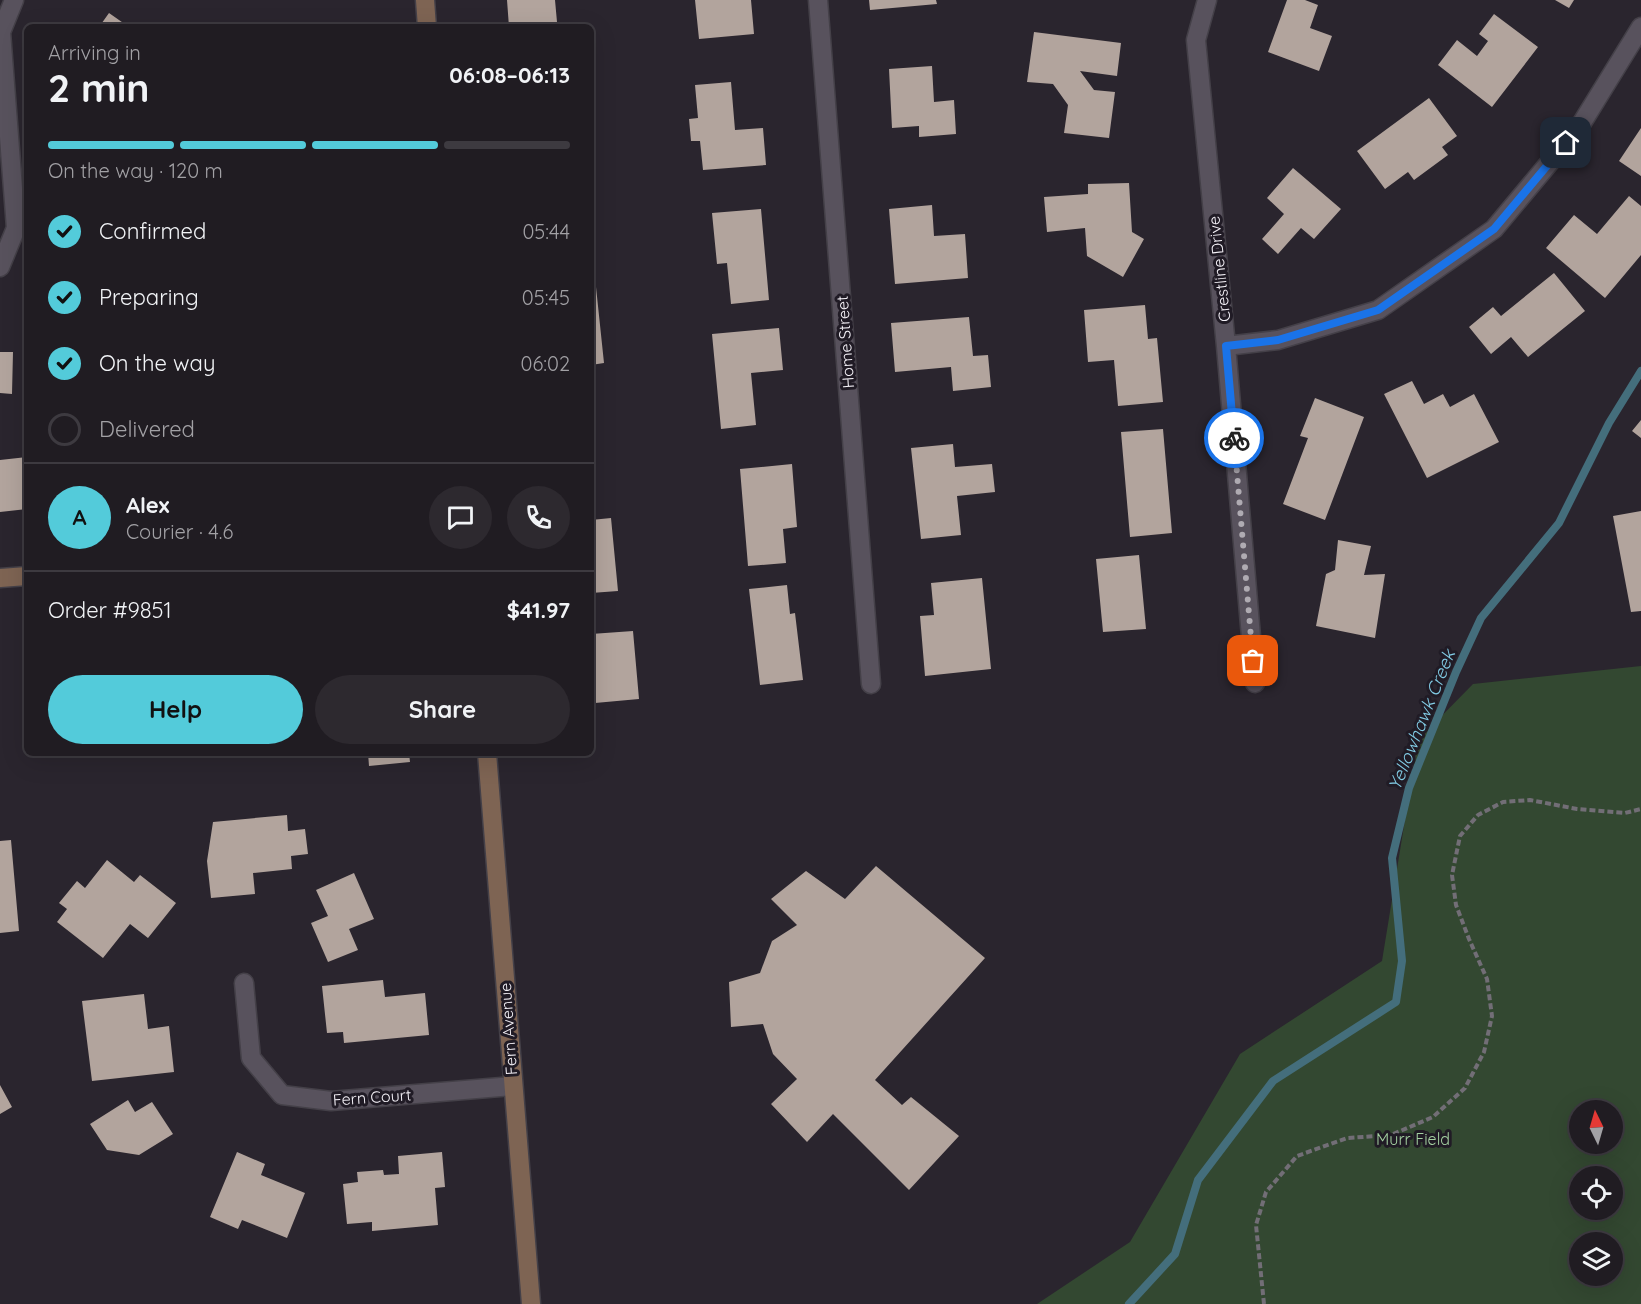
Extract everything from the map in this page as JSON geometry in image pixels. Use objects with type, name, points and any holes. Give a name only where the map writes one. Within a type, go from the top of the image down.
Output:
[{"type":"main road","points":[[425,0],[427,24]]},
{"type":"main road","points":[[0,579],[24,576]]},
{"type":"main road","name":"Fern Avenue","points":[[487,756],[531,1304]]},
{"type":"street","points":[[0,267],[16,228],[1,32],[14,0]]},
{"type":"street","name":"Home Street","points":[[818,0],[871,684]]},
{"type":"street","name":"Crestline Drive","points":[[1207,0],[1197,40],[1255,683]]},
{"type":"street","points":[[1226,346],[1278,340],[1378,310],[1494,229],[1580,126],[1641,27]]},
{"type":"street","name":"Fern Court","points":[[244,983],[251,1058],[282,1095],[331,1101],[513,1086]]},
{"type":"path","points":[[1264,1304],[1256,1225],[1266,1192],[1298,1156],[1347,1138],[1391,1135],[1432,1117],[1465,1088],[1484,1052],[1492,1016],[1487,979],[1456,905],[1452,875],[1460,836],[1478,815],[1503,802],[1530,800],[1577,810],[1625,813],[1641,809]]},
{"type":"green space","name":"Murr Field","points":[[1641,666],[1641,1304],[1037,1304],[1130,1242],[1240,1054],[1382,961],[1418,740],[1473,684]]},
{"type":"building","points":[[507,0],[555,0],[557,22],[509,24]]},
{"type":"building","points":[[695,0],[751,0],[754,34],[699,39]]},
{"type":"building","points":[[869,0],[936,0],[937,4],[870,10]]},
{"type":"building","points":[[1287,0],[1305,0],[1318,5],[1310,28],[1332,36],[1319,71],[1268,52]]},
{"type":"building","points":[[1555,0],[1574,0],[1569,8]]},
{"type":"building","points":[[109,13],[125,24],[101,24]]},
{"type":"building","points":[[1494,14],[1538,47],[1492,107],[1438,65],[1457,40],[1477,56],[1488,41],[1479,34]]},
{"type":"building","points":[[1034,32],[1121,43],[1117,76],[1080,71],[1094,90],[1115,92],[1109,138],[1064,133],[1068,105],[1053,84],[1027,82]]},
{"type":"building","points":[[932,66],[934,102],[954,100],[956,134],[919,137],[919,126],[892,128],[889,69]]},
{"type":"building","points":[[731,82],[735,130],[763,128],[766,165],[703,170],[700,141],[691,141],[689,119],[698,118],[695,85]]},
{"type":"building","points":[[1429,98],[1457,136],[1442,147],[1448,155],[1414,180],[1408,172],[1385,189],[1357,151]]},
{"type":"building","points":[[1641,128],[1641,176],[1619,161]]},
{"type":"building","points":[[1293,168],[1341,209],[1314,239],[1301,228],[1278,254],[1262,239],[1284,214],[1267,198]]},
{"type":"building","points":[[1129,183],[1132,232],[1144,239],[1123,277],[1087,256],[1085,228],[1047,232],[1044,197],[1088,194],[1088,184]]},
{"type":"building","points":[[1629,196],[1641,206],[1641,255],[1605,298],[1546,248],[1574,215],[1597,234]]},
{"type":"building","points":[[932,205],[934,236],[965,234],[968,278],[895,284],[889,209]]},
{"type":"building","points":[[761,209],[769,300],[731,304],[727,263],[717,264],[712,213]]},
{"type":"building","points":[[1554,273],[1585,311],[1528,357],[1511,337],[1491,354],[1469,327],[1493,307],[1501,316]]},
{"type":"building","points":[[594,287],[596,287],[604,363],[594,365]]},
{"type":"building","points":[[1145,305],[1148,339],[1157,338],[1163,402],[1118,406],[1114,360],[1088,362],[1084,310]]},
{"type":"building","points":[[969,317],[973,356],[988,355],[991,387],[953,391],[951,367],[895,372],[891,323]]},
{"type":"building","points":[[779,328],[783,370],[751,373],[756,425],[721,429],[712,334]]},
{"type":"building","points":[[0,352],[13,352],[12,394],[0,393]]},
{"type":"building","points":[[1412,381],[1424,404],[1443,394],[1450,407],[1474,394],[1499,442],[1427,478],[1384,394]]},
{"type":"building","points":[[1315,398],[1364,417],[1325,520],[1283,504],[1308,438],[1300,436]]},
{"type":"building","points":[[1641,420],[1641,438],[1632,431]]},
{"type":"building","points":[[1163,429],[1172,533],[1130,537],[1121,432]]},
{"type":"building","points":[[953,444],[955,467],[992,464],[995,492],[957,496],[961,535],[921,539],[911,448]]},
{"type":"building","points":[[24,457],[24,509],[0,512],[0,460]]},
{"type":"building","points":[[792,464],[797,527],[783,529],[786,563],[748,566],[740,469]]},
{"type":"building","points":[[1641,511],[1641,611],[1631,612],[1613,516]]},
{"type":"building","points":[[611,518],[618,591],[594,593],[594,520]]},
{"type":"building","points":[[1338,540],[1371,546],[1364,575],[1385,574],[1375,638],[1316,626],[1326,574],[1335,570]]},
{"type":"building","points":[[1139,555],[1146,629],[1103,632],[1096,559]]},
{"type":"building","points":[[982,578],[991,669],[925,676],[920,616],[934,615],[931,583]]},
{"type":"building","points":[[787,585],[790,614],[795,613],[803,680],[760,685],[749,589]]},
{"type":"building","points":[[633,631],[639,699],[595,703],[594,634]]},
{"type":"building","points":[[368,756],[409,756],[410,762],[369,766]]},
{"type":"building","points":[[287,815],[288,831],[305,829],[308,854],[291,856],[292,869],[253,873],[255,894],[211,898],[207,861],[213,822]]},
{"type":"building","points":[[11,840],[19,931],[0,933],[0,841]]},
{"type":"building","points":[[107,860],[134,882],[140,875],[176,903],[148,938],[130,924],[103,958],[57,922],[67,909],[59,903],[77,881],[85,888]]},
{"type":"building","points":[[876,866],[985,958],[875,1080],[902,1105],[911,1097],[959,1136],[909,1190],[833,1114],[807,1142],[771,1104],[797,1079],[773,1054],[763,1024],[731,1027],[729,982],[760,973],[772,941],[797,925],[771,899],[806,871],[845,899]]},
{"type":"building","points":[[354,873],[374,919],[349,929],[358,950],[328,962],[311,923],[328,916],[316,890]]},
{"type":"building","points":[[383,980],[385,997],[425,993],[429,1035],[344,1043],[343,1032],[327,1033],[322,986]]},
{"type":"building","points":[[144,994],[148,1029],[169,1026],[174,1072],[92,1081],[82,1001]]},
{"type":"building","points":[[0,1085],[12,1107],[0,1114]]},
{"type":"building","points":[[128,1100],[135,1112],[152,1102],[173,1134],[139,1155],[107,1150],[90,1124]]},
{"type":"building","points":[[237,1152],[265,1164],[261,1175],[305,1193],[287,1238],[242,1220],[238,1229],[210,1217]]},
{"type":"building","points":[[442,1152],[445,1187],[435,1188],[438,1225],[372,1231],[372,1222],[347,1224],[343,1184],[358,1182],[357,1172],[383,1170],[384,1175],[399,1174],[398,1156]]},
{"type":"waterway","name":"Yellowhawk Creek","points":[[1129,1304],[1175,1254],[1198,1180],[1273,1081],[1396,1002],[1402,961],[1392,858],[1409,788],[1456,672],[1481,618],[1559,523],[1609,423],[1641,371]]},
{"type":"way so far","points":[[1234,438],[1253,661]]},
{"type":"route","points":[[1234,438],[1226,346],[1278,340],[1378,310],[1494,229],[1566,143]]}]
